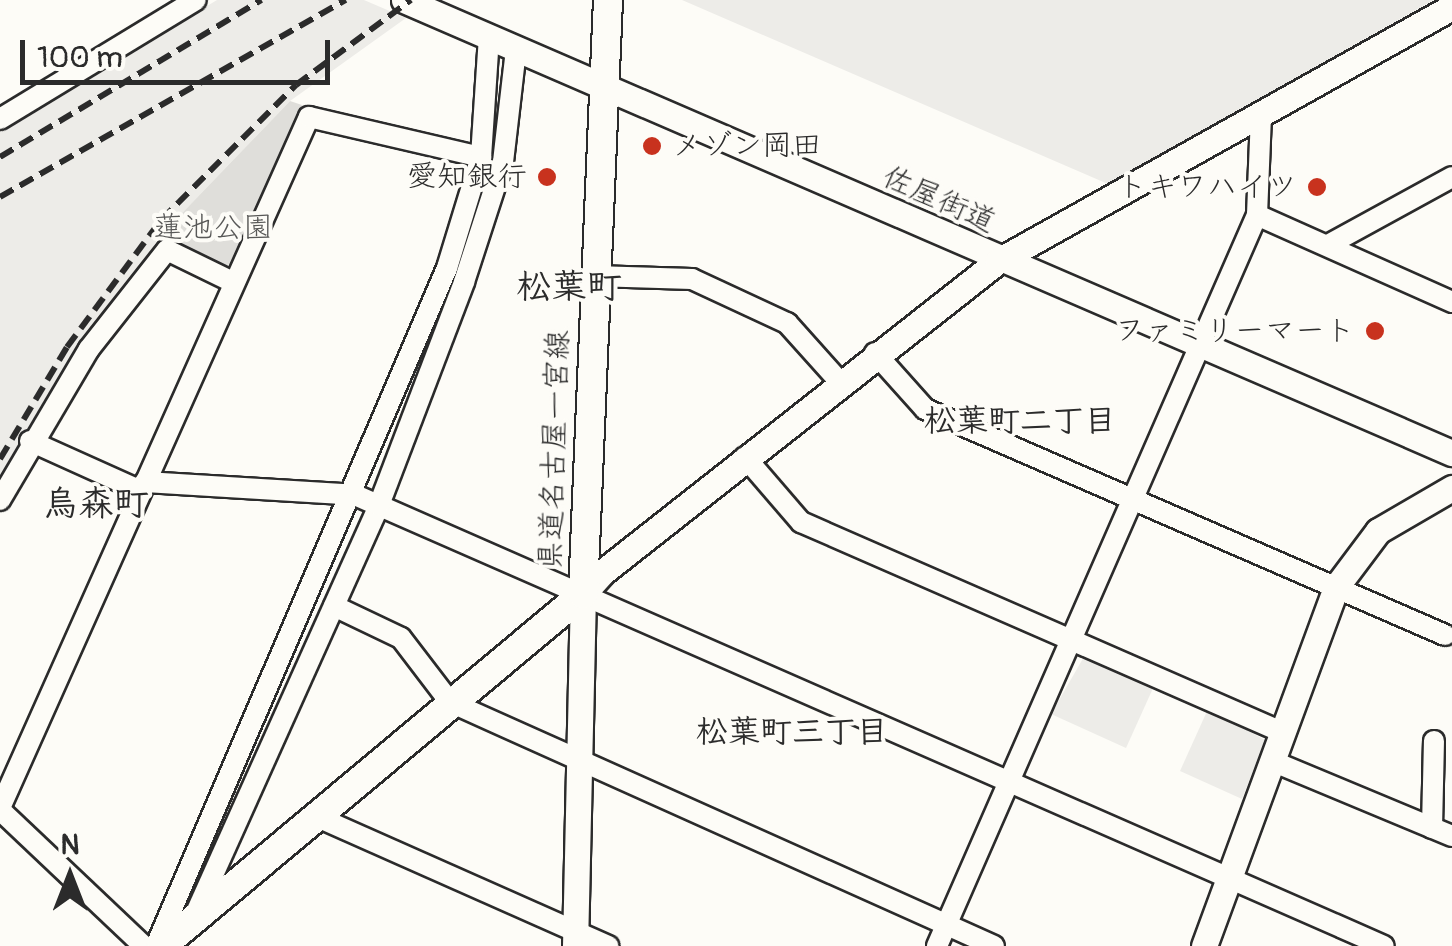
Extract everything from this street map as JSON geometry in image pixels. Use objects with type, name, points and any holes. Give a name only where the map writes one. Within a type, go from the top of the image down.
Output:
[{"type":"main road","name":"県道名古屋一宮線","points":[[177,939],[450,702],[583,594],[598,84],[608,0]]},
{"type":"street","points":[[0,119],[196,0]]},
{"type":"street","name":"佐屋街道","points":[[404,0],[998,261],[1452,453]]},
{"type":"street","points":[[576,938],[583,594],[745,457],[998,261],[1452,7]]},
{"type":"street","points":[[177,939],[355,495],[481,157],[489,37]]},
{"type":"street","points":[[177,939],[379,505],[492,203],[516,49]]},
{"type":"street","points":[[937,946],[1130,496],[1256,216],[1261,116]]},
{"type":"street","points":[[144,946],[0,809],[309,117],[481,157]]},
{"type":"street","points":[[1328,246],[1452,177]]},
{"type":"street","points":[[1256,216],[1452,302]]},
{"type":"street","points":[[0,500],[30,440],[167,250],[233,282]]},
{"type":"street","points":[[594,276],[692,279],[787,323],[840,382]]},
{"type":"street","points":[[875,353],[925,410],[1446,634]]},
{"type":"street","points":[[30,440],[143,487],[355,495],[1384,946]]},
{"type":"street","points":[[745,457],[801,522],[1282,732]]},
{"type":"street","points":[[1204,946],[1336,587],[1378,531],[1452,488]]},
{"type":"street","points":[[334,606],[400,638],[450,702],[994,946]]},
{"type":"street","points":[[1272,761],[1442,832],[1434,741]]},
{"type":"street","points":[[316,816],[576,938],[609,946]]},
{"type":"shaded area","points":[[217,0],[364,0],[406,18],[290,101],[160,236],[0,481],[0,131]]},
{"type":"shaded area","points":[[682,0],[1434,0],[1108,184]]},
{"type":"shaded area","points":[[1085,655],[1154,686],[1126,748],[1051,714]]},
{"type":"shaded area","points":[[1208,709],[1265,740],[1242,799],[1180,771]]},
{"type":"green space","name":"蓮池公園","points":[[290,101],[302,105],[231,264],[219,267],[160,236]]},
{"type":"railway","points":[[0,157],[261,0]]},
{"type":"railway","points":[[0,197],[346,0]]},
{"type":"railway","points":[[0,459],[67,347],[161,220],[296,85],[411,0]]},
{"type":"place","name":"メゾン岡田","points":[[652,146]]},
{"type":"place","name":"愛知銀行","points":[[547,177]]},
{"type":"place","name":"トキワハイツ","points":[[1317,187]]},
{"type":"place","name":"ファミリーマート","points":[[1375,331]]},
{"type":"district","name":"松葉町","points":[[569,287]]},
{"type":"district","name":"松葉町二丁目","points":[[1020,421]]},
{"type":"district","name":"烏森町","points":[[96,504]]},
{"type":"district","name":"松葉町三丁目","points":[[792,732]]}]
